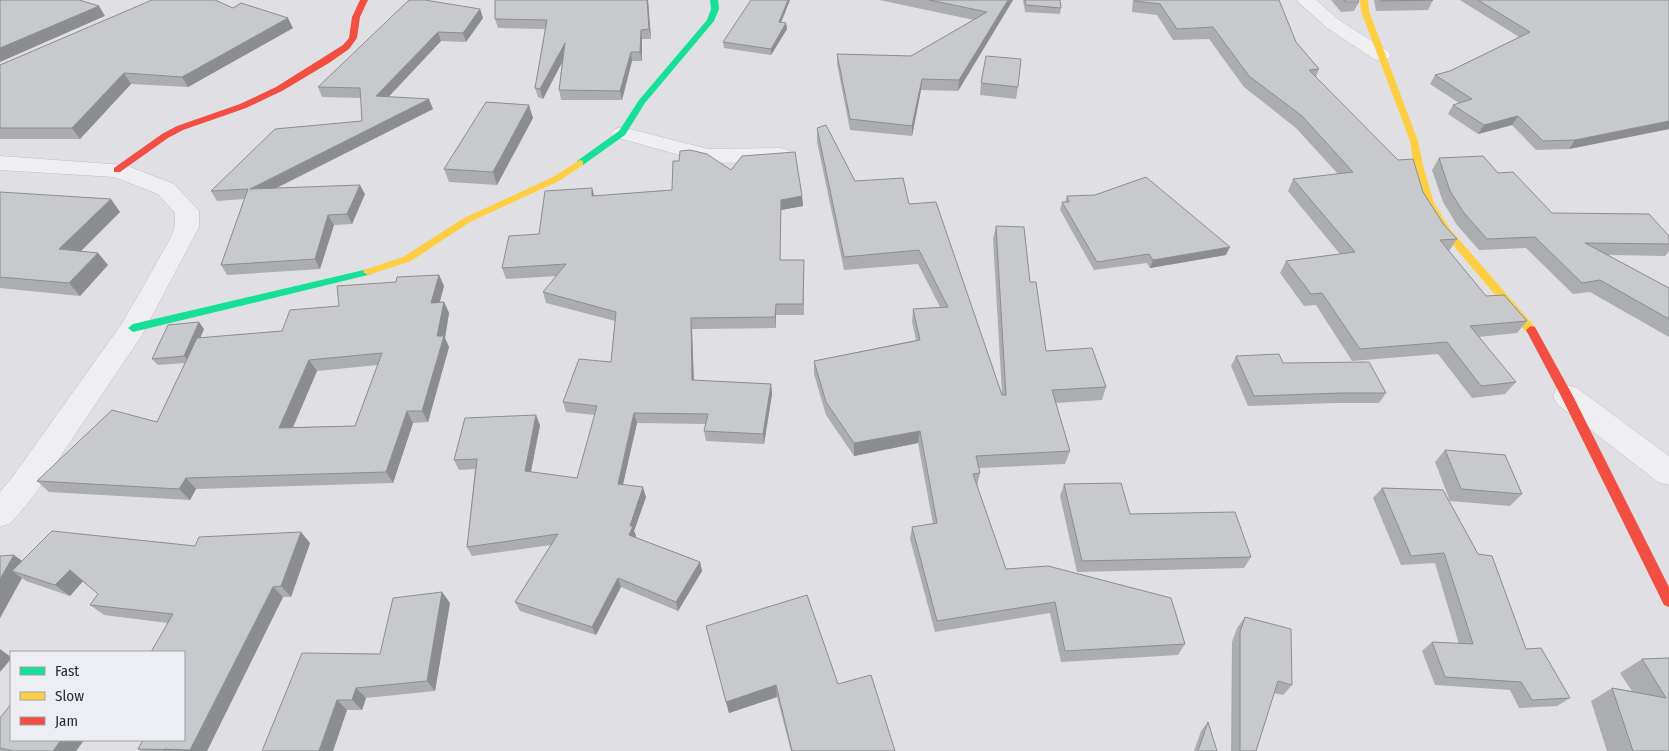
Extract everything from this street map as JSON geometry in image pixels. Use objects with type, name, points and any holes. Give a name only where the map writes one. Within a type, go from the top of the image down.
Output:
[{"type":"street","points":[[117,170],[165,136],[180,128],[243,106],[279,89],[346,47],[352,38],[356,17],[364,0]]},
{"type":"street","points":[[132,328],[382,269],[407,259],[467,220],[556,179],[622,134],[642,102],[710,21],[715,9],[714,0]]},
{"type":"street","points":[[1305,0],[1333,24],[1382,55]]},
{"type":"street","points":[[1364,0],[1365,11],[1414,141],[1419,169],[1429,203],[1446,231],[1529,326],[1567,396],[1669,601]]},
{"type":"street","points":[[622,134],[708,156],[786,155]]},
{"type":"street","points":[[0,163],[117,170],[166,189],[187,211],[187,227],[181,241],[132,328],[22,488],[0,514]]},
{"type":"street","points":[[1567,396],[1669,473]]},
{"type":"building","points":[[0,0],[79,0],[99,6],[0,48]]},
{"type":"building","points":[[152,0],[215,0],[233,8],[241,3],[288,18],[182,77],[124,73],[72,128],[0,128],[0,65]]},
{"type":"building","points":[[409,0],[425,0],[480,9],[463,33],[438,32],[376,96],[429,99],[250,189],[360,185],[347,214],[328,215],[315,259],[221,265],[248,189],[211,191],[275,129],[362,121],[360,88],[318,87]]},
{"type":"building","points":[[495,0],[647,0],[649,29],[641,30],[640,52],[631,52],[620,91],[559,90],[565,43],[540,89],[535,88],[547,20],[495,19]]},
{"type":"building","points":[[751,0],[788,0],[779,22],[786,23],[771,49],[723,42]]},
{"type":"building","points":[[929,0],[1008,0],[959,80],[922,79],[912,126],[850,119],[837,54],[911,56],[987,12]]},
{"type":"building","points":[[1025,0],[1060,0],[1061,8],[1026,5]]},
{"type":"building","points":[[1135,0],[1279,0],[1296,42],[1319,69],[1309,70],[1398,160],[1413,159],[1423,192],[1444,225],[1457,239],[1440,240],[1486,296],[1504,295],[1527,321],[1470,326],[1516,382],[1481,386],[1447,342],[1360,349],[1322,293],[1311,294],[1286,261],[1355,252],[1293,179],[1353,172],[1302,116],[1249,76],[1213,27],[1177,29],[1160,4]]},
{"type":"building","points":[[1344,0],[1358,0],[1359,2],[1345,2]]},
{"type":"building","points":[[1380,0],[1433,0],[1381,1]]},
{"type":"building","points":[[1478,0],[1669,0],[1669,121],[1575,140],[1543,141],[1518,116],[1484,125],[1453,105],[1472,99],[1435,75],[1450,71],[1530,32]]},
{"type":"building","points":[[986,56],[1021,59],[1018,87],[981,83]]},
{"type":"building","points":[[486,102],[529,105],[493,172],[444,169]]},
{"type":"building","points":[[826,125],[855,181],[903,178],[909,204],[936,202],[1002,395],[1006,395],[996,226],[1024,227],[1030,282],[1036,282],[1046,351],[1092,348],[1106,387],[1052,390],[1070,451],[976,456],[980,473],[973,474],[1006,569],[1048,566],[1171,598],[1185,644],[1065,651],[1055,602],[937,621],[912,527],[937,523],[920,431],[854,443],[826,402],[814,361],[920,340],[913,309],[948,307],[919,250],[844,257],[817,128]]},
{"type":"building","points":[[690,150],[707,154],[731,170],[742,156],[795,152],[802,196],[781,200],[780,260],[804,260],[803,304],[776,304],[775,317],[691,318],[692,380],[771,384],[763,434],[704,431],[708,414],[634,413],[618,484],[643,487],[630,526],[633,526],[629,535],[700,562],[676,602],[618,578],[592,627],[515,602],[558,534],[467,547],[477,459],[454,460],[465,418],[536,415],[525,471],[577,478],[597,406],[563,402],[579,359],[611,362],[616,312],[543,292],[566,264],[502,268],[509,236],[539,234],[545,191],[592,188],[592,196],[672,190],[673,161],[679,161],[680,151]]},
{"type":"building","points":[[1483,156],[1498,173],[1513,172],[1552,213],[1649,214],[1669,236],[1669,244],[1585,243],[1669,288],[1669,319],[1600,280],[1582,283],[1535,237],[1487,239],[1464,213],[1450,191],[1439,158]]},
{"type":"building","points":[[1146,177],[1230,247],[1153,260],[1149,254],[1097,262],[1062,202],[1069,202],[1067,196],[1095,195]]},
{"type":"building","points":[[0,192],[111,199],[59,249],[98,253],[69,283],[0,277]]},
{"type":"building","points":[[439,275],[431,303],[444,302],[437,336],[444,336],[422,411],[407,411],[386,472],[186,478],[179,489],[37,481],[112,410],[157,422],[197,338],[282,331],[290,310],[339,306],[337,286],[396,282],[397,277]],"holes":[[[382,353],[355,426],[279,428],[309,360]]]},
{"type":"building","points":[[199,322],[184,356],[152,359],[168,325]]},
{"type":"building","points":[[1279,354],[1283,363],[1369,362],[1386,393],[1254,396],[1236,356]]},
{"type":"building","points":[[1445,450],[1505,455],[1522,494],[1461,489]]},
{"type":"building","points":[[1121,483],[1130,514],[1235,512],[1251,557],[1082,561],[1064,484]]},
{"type":"building","points":[[1382,488],[1443,490],[1478,554],[1492,556],[1526,649],[1541,648],[1570,698],[1532,700],[1521,682],[1445,677],[1432,642],[1473,644],[1444,553],[1411,556]]},
{"type":"building","points":[[52,531],[195,546],[199,537],[301,532],[281,586],[273,587],[190,750],[138,749],[142,741],[185,741],[185,651],[152,651],[173,614],[90,605],[98,594],[70,570],[55,585],[12,571]]},
{"type":"building","points":[[14,555],[0,579],[0,556]]},
{"type":"building","points":[[442,592],[427,681],[356,688],[352,700],[337,700],[319,751],[262,751],[302,653],[380,654],[393,598]]},
{"type":"building","points":[[807,595],[838,684],[871,675],[895,751],[792,751],[776,685],[726,702],[706,626]]},
{"type":"building","points":[[1245,617],[1291,629],[1292,685],[1278,681],[1256,751],[1240,751],[1240,632]]},
{"type":"building","points":[[1669,658],[1669,751],[1633,751],[1612,688],[1666,698],[1642,659]]},
{"type":"building","points":[[10,705],[10,741],[60,741],[53,751],[14,751],[0,748],[0,718]]},
{"type":"building","points":[[1208,722],[1217,751],[1198,751]]},
{"type":"building","points":[[165,749],[195,751],[164,751]]},
{"type":"traffic: fast","points":[[580,163],[622,133],[642,102],[710,21],[715,9],[714,0]]},
{"type":"traffic: fast","points":[[133,328],[368,272]]},
{"type":"traffic: slow","points":[[1364,0],[1365,11],[1414,141],[1419,169],[1429,203],[1446,231],[1531,330]]},
{"type":"traffic: slow","points":[[368,272],[407,259],[467,220],[556,179],[580,163]]},
{"type":"traffic: jam","points":[[117,170],[165,136],[180,128],[243,106],[279,89],[326,61],[346,47],[353,38],[356,17],[364,0]]},
{"type":"traffic: jam","points":[[1531,330],[1567,396],[1669,601]]}]
